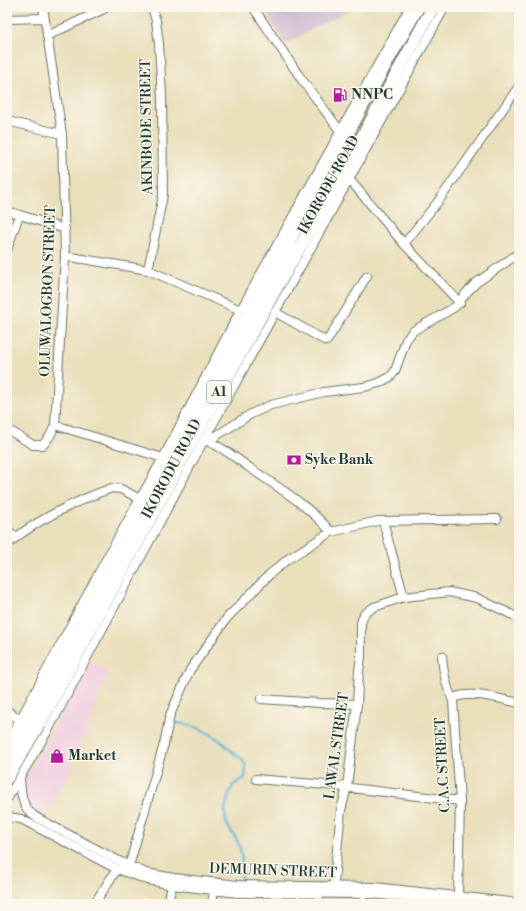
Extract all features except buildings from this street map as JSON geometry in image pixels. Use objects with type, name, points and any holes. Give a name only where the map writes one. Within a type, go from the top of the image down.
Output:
[{"type":"highway","name":"IKORODU ROAD","points":[[7,756],[29,720],[273,269],[418,7]]},
{"type":"highway","name":"IKORODU ROAD","points":[[7,778],[44,716],[189,445],[434,7]]},
{"type":"street","name":"OLUWALOGBON STREET","points":[[7,430],[33,445],[43,444],[50,436],[55,425],[65,256],[65,229],[62,134],[43,7]]},
{"type":"street","points":[[47,36],[108,7]]},
{"type":"street","name":"AKINBODE STREET","points":[[148,270],[163,194],[162,89],[156,21],[152,7]]},
{"type":"street","points":[[253,7],[300,77],[341,132]]},
{"type":"street","name":"IKORODU ROAD","points":[[7,744],[163,458],[240,311],[410,7]]},
{"type":"street","name":"IKORODU ROAD","points":[[7,799],[47,732],[275,312],[446,7]]},
{"type":"street","points":[[7,19],[44,18]]},
{"type":"street","points":[[404,244],[440,199],[519,86]]},
{"type":"street","points":[[7,121],[62,134]]},
{"type":"street","points":[[349,179],[404,244],[460,303]]},
{"type":"street","points":[[7,210],[65,229]]},
{"type":"street","points":[[7,250],[19,215]]},
{"type":"street","points":[[331,532],[314,513],[234,457],[206,441],[251,414],[271,405],[324,392],[364,387],[390,377],[395,371],[404,343],[408,336],[418,328],[455,307],[476,283],[519,253]]},
{"type":"street","points":[[65,256],[148,270],[240,311]]},
{"type":"street","points":[[275,312],[327,341],[367,276]]},
{"type":"street","points":[[55,425],[163,458]]},
{"type":"street","points":[[7,544],[15,537],[46,518],[112,488],[121,488],[140,499]]},
{"type":"street","points":[[129,866],[164,744],[170,715],[190,670],[227,618],[255,589],[288,559],[331,532],[383,521],[497,519]]},
{"type":"street","points":[[383,521],[404,597],[449,592],[477,598],[519,618]]},
{"type":"street","points":[[7,530],[15,537]]},
{"type":"street","name":"LAWAL STREET","points":[[333,890],[341,810],[347,788],[351,744],[357,704],[361,657],[361,623],[364,614],[374,608],[404,597]]},
{"type":"street","points":[[442,656],[447,689],[453,701]]},
{"type":"street","name":"C.A.C STREET","points":[[458,896],[460,801],[453,701],[456,696],[461,695],[481,696],[519,703]]},
{"type":"street","points":[[261,699],[357,704]]},
{"type":"street","points":[[7,710],[20,721]]},
{"type":"street","name":"DEMURIN STREET","points":[[20,778],[24,803],[28,811],[39,819],[101,852],[146,873],[238,889]]},
{"type":"street","points":[[256,779],[460,801]]},
{"type":"street","name":"DEMURIN STREET","points":[[7,817],[21,818],[117,869],[145,879],[172,885],[214,890],[319,889],[373,894],[436,903],[463,904]]},
{"type":"street","points":[[94,904],[117,869]]},
{"type":"street","points":[[168,904],[172,885]]},
{"type":"street","name":"DEMURIN STREET","points":[[333,890],[374,886],[519,903]]},
{"type":"street","points":[[319,889],[319,904]]},
{"type":"street","points":[[212,904],[214,890]]},
{"type":"shaded area","points":[[262,7],[347,7],[349,10],[285,44]]},
{"type":"shaded area","name":"Market","points":[[91,662],[110,673],[99,695],[88,729],[65,782],[43,818],[13,798]]},
{"type":"waterway","points":[[176,723],[195,727],[212,735],[242,759],[246,766],[245,778],[233,785],[225,810],[226,822],[241,850],[241,884]]},
{"type":"waterway","points":[[240,904],[241,895]]},
{"type":"place","name":"NNPC","points":[[340,95]]},
{"type":"place","name":"Syke Bank","points":[[294,460]]},
{"type":"place","name":"Market","points":[[57,756]]}]
